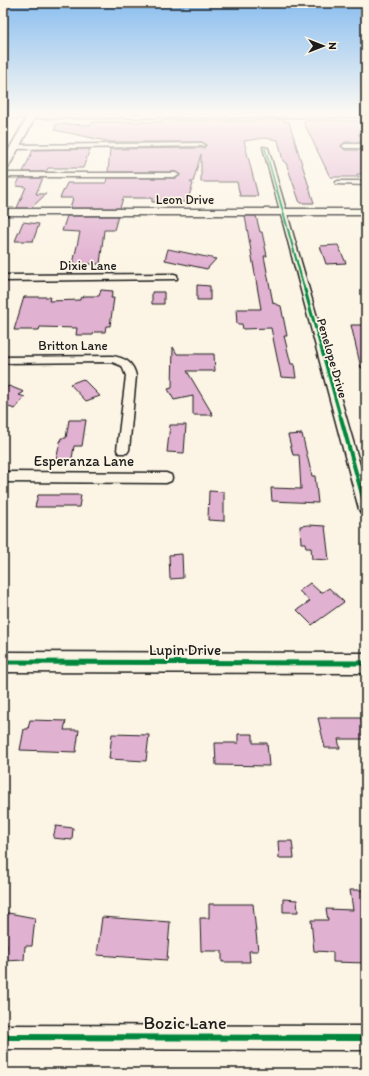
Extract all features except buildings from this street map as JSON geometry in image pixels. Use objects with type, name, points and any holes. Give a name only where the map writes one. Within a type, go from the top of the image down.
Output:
[{"type":"street","name":"Penelope Drive","points":[[269,164],[366,509]]},
{"type":"street","points":[[3,175],[176,175]]},
{"type":"street","points":[[338,183],[366,183]]},
{"type":"street","name":"Leon Drive","points":[[3,212],[366,212]]},
{"type":"street","name":"Dixie Lane","points":[[3,278],[174,277]]},
{"type":"street","name":"Britton Lane","points":[[3,360],[112,359],[126,363],[130,368],[131,376],[123,450]]},
{"type":"street","name":"Esperanza Lane","points":[[3,477],[166,478]]},
{"type":"street","name":"Lupin Drive","points":[[3,662],[366,663]]},
{"type":"street","name":"Bozic Lane","points":[[3,1037],[366,1038]]},
{"type":"cycle path","points":[[270,164],[366,509]]},
{"type":"cycle path","points":[[3,662],[366,663]]},
{"type":"cycle path","points":[[3,1037],[366,1038]]}]
